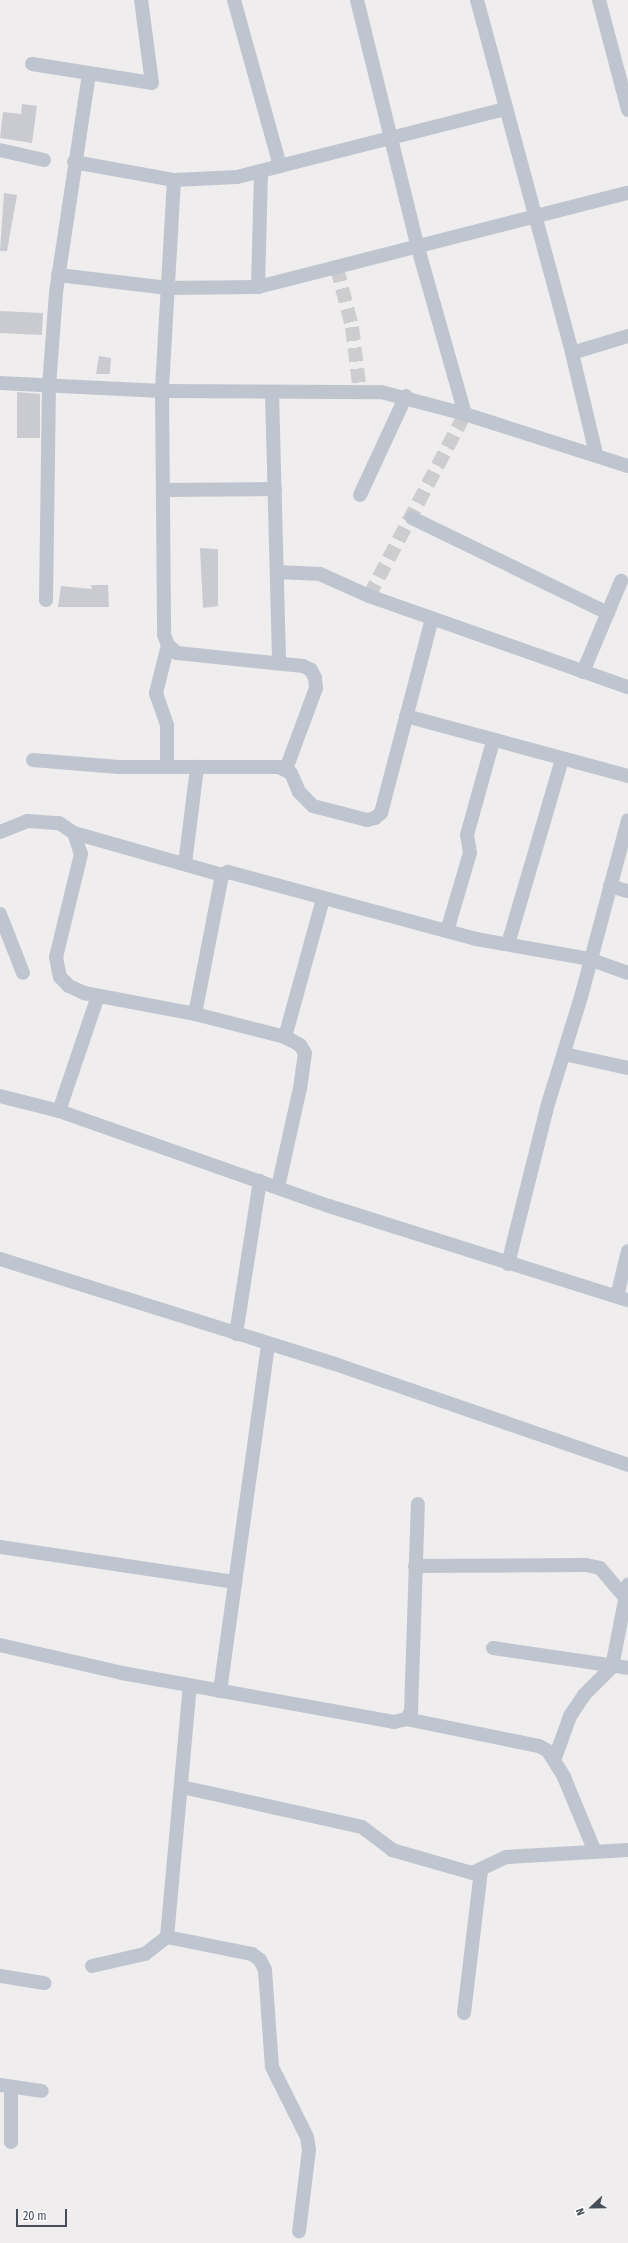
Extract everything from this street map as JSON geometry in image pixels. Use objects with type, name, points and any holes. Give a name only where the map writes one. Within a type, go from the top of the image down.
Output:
[{"type":"street","points":[[32,64],[152,83],[141,0]]},
{"type":"street","points":[[234,0],[280,166]]},
{"type":"street","points":[[357,0],[418,248],[465,414]]},
{"type":"street","points":[[477,0],[534,217],[572,353],[596,454]]},
{"type":"street","points":[[599,0],[628,110]]},
{"type":"street","points":[[46,600],[49,386],[58,275],[74,162],[89,73]]},
{"type":"street","points":[[74,162],[174,180],[237,177],[390,136],[505,109]]},
{"type":"street","points":[[0,150],[44,160]]},
{"type":"street","points":[[258,288],[261,171]]},
{"type":"street","points":[[174,180],[162,391],[164,635],[168,645],[177,654],[303,666],[315,678],[316,688],[286,769]]},
{"type":"street","points":[[58,275],[168,288],[258,288],[628,193]]},
{"type":"street","points":[[572,353],[628,336]]},
{"type":"street","points":[[0,383],[162,391],[374,392],[406,396],[596,454],[628,466]]},
{"type":"street","points":[[272,392],[279,664]]},
{"type":"street","points":[[360,495],[406,396]]},
{"type":"street","points":[[164,490],[275,489]]},
{"type":"street","points":[[412,518],[608,613]]},
{"type":"street","points":[[277,572],[320,574],[369,596],[628,687]]},
{"type":"street","points":[[583,672],[621,580]]},
{"type":"street","points":[[286,769],[300,792],[313,806],[367,820],[375,818],[381,813],[432,619]]},
{"type":"street","points":[[167,767],[167,725],[156,693],[168,645]]},
{"type":"street","points":[[406,716],[562,760],[628,776]]},
{"type":"street","points":[[447,931],[470,853],[467,835],[493,741]]},
{"type":"street","points":[[33,760],[119,767],[286,769]]},
{"type":"street","points":[[508,944],[562,760]]},
{"type":"street","points":[[185,864],[197,767]]},
{"type":"street","points":[[508,1264],[589,959],[628,820]]},
{"type":"street","points":[[0,832],[27,821],[59,823],[74,833],[222,875],[235,872],[323,899],[447,931],[589,959],[628,972]]},
{"type":"street","points":[[74,833],[81,854],[56,957],[60,977],[69,986],[98,996],[195,1014],[285,1037],[300,1045],[305,1053],[278,1187]]},
{"type":"street","points":[[195,1014],[222,875]]},
{"type":"street","points":[[610,886],[628,892]]},
{"type":"street","points":[[285,1037],[323,899]]},
{"type":"street","points":[[0,914],[23,973]]},
{"type":"street","points":[[59,1111],[98,996]]},
{"type":"street","points":[[564,1054],[628,1068]]},
{"type":"street","points":[[0,1096],[59,1111],[260,1181],[508,1264],[623,1298],[628,1251]]},
{"type":"street","points":[[236,1334],[260,1181]]},
{"type":"street","points":[[0,1259],[268,1344],[628,1465]]},
{"type":"street","points":[[220,1691],[268,1344]]},
{"type":"street","points":[[406,1719],[411,1712],[418,1504]]},
{"type":"street","points":[[0,1546],[235,1582]]},
{"type":"street","points":[[415,1566],[586,1565],[600,1568],[626,1600]]},
{"type":"street","points":[[555,1758],[570,1716],[584,1696],[612,1667],[628,1585]]},
{"type":"street","points":[[0,1645],[190,1686],[394,1722],[406,1719],[539,1746],[555,1758],[595,1852]]},
{"type":"street","points":[[493,1648],[612,1667],[628,1668]]},
{"type":"street","points":[[92,1966],[146,1954],[167,1937],[182,1787],[190,1686]]},
{"type":"street","points":[[182,1787],[362,1827],[392,1850],[462,1871],[481,1870],[506,1857],[628,1850]]},
{"type":"street","points":[[464,2013],[481,1870]]},
{"type":"street","points":[[167,1937],[252,1954],[260,1960],[265,1970],[272,2067],[307,2137],[309,2150],[299,2231]]},
{"type":"street","points":[[0,1976],[44,1983]]},
{"type":"street","points":[[11,2142],[5,2086],[42,2091]]},
{"type":"building","points":[[22,104],[37,106],[32,143],[0,138],[3,112],[21,114]]},
{"type":"building","points":[[4,193],[17,195],[7,251],[0,251]]},
{"type":"building","points":[[0,311],[43,313],[42,335],[0,333]]},
{"type":"building","points":[[99,356],[111,358],[110,374],[96,374]]},
{"type":"building","points":[[17,392],[40,394],[40,438],[17,438]]},
{"type":"building","points":[[200,548],[218,549],[218,606],[203,608]]},
{"type":"building","points":[[91,585],[108,585],[109,607],[58,607],[61,586],[92,589]]},
{"type":"tunnel","points":[[337,268],[352,327],[360,392]]},
{"type":"tunnel","points":[[369,596],[465,414]]}]
